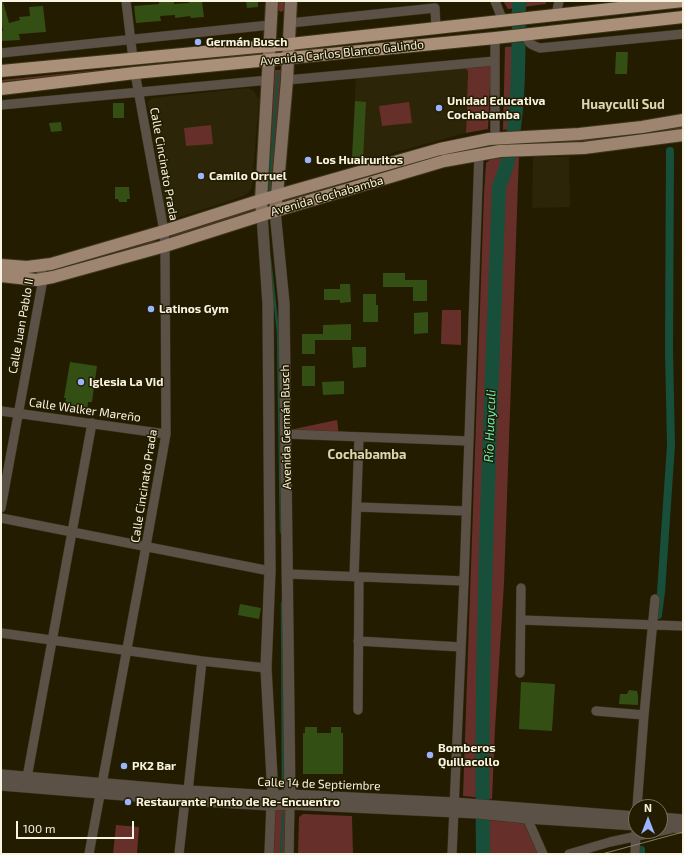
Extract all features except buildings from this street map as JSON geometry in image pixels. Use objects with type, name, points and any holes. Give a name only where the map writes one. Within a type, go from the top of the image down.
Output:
[{"type":"highway","name":"Avenida Carlos Blanco Galindo","points":[[1,71],[290,44],[683,1]]},
{"type":"highway","name":"Avenida Carlos Blanco Galindo","points":[[1,90],[135,72],[495,38],[683,17]]},
{"type":"main road","name":"Avenida Germán Busch","points":[[262,215],[261,200],[269,80],[272,1]]},
{"type":"main road","name":"Avenida Germán Busch","points":[[275,211],[289,58],[291,1]]},
{"type":"main road","points":[[271,21],[290,20]]},
{"type":"main road","name":"Avenida Cochabamba","points":[[1,265],[27,267],[40,266],[164,231],[277,195],[440,149],[492,139],[579,134],[642,127],[683,120]]},
{"type":"main road","name":"Avenida Cochabamba","points":[[1,276],[30,280],[43,279],[165,246],[275,211],[444,161],[484,153],[512,150],[584,148],[683,135]]},
{"type":"main road","points":[[484,153],[492,139]]},
{"type":"street","points":[[126,1],[133,59]]},
{"type":"street","points":[[495,1],[512,20]]},
{"type":"street","points":[[556,15],[558,1]]},
{"type":"street","points":[[290,20],[435,8],[436,28]]},
{"type":"street","points":[[1,53],[130,40],[271,21]]},
{"type":"street","points":[[521,35],[532,46],[540,48],[683,34]]},
{"type":"street","points":[[492,139],[495,38]]},
{"type":"street","name":"Avenida Carlos Blanco Galindo","points":[[287,80],[495,61]]},
{"type":"street","name":"Calle Cincinato Prada","points":[[89,854],[166,434],[164,231],[135,72]]},
{"type":"street","name":"Avenida Carlos Blanco Galindo","points":[[1,105],[269,80]]},
{"type":"street","points":[[452,854],[464,581],[468,441],[484,153]]},
{"type":"street","name":"Avenida Germán Busch","points":[[275,211],[284,303],[288,574],[289,854]]},
{"type":"street","name":"Avenida Germán Busch","points":[[262,215],[268,300],[270,570],[266,668],[272,800],[269,854]]},
{"type":"street","name":"Calle Juan Pablo II","points":[[1,508],[43,279],[40,266]]},
{"type":"street","name":"Calle Walker Mareño","points":[[1,411],[166,434]]},
{"type":"street","points":[[26,782],[92,424]]},
{"type":"street","points":[[286,434],[468,441]]},
{"type":"street","points":[[358,710],[356,577],[359,437]]},
{"type":"street","points":[[357,506],[466,511]]},
{"type":"street","points":[[1,518],[270,570]]},
{"type":"street","points":[[288,574],[464,581]]},
{"type":"street","points":[[520,673],[521,588]]},
{"type":"street","points":[[638,799],[655,599]]},
{"type":"street","points":[[521,620],[683,626]]},
{"type":"street","points":[[1,633],[202,661],[266,668]]},
{"type":"street","points":[[358,641],[461,646]]},
{"type":"street","points":[[179,854],[202,661]]},
{"type":"street","points":[[596,711],[644,715]]},
{"type":"street","name":"Calle 14 de Septiembre","points":[[1,775],[26,782]]},
{"type":"street","name":"Calle 14 de Septiembre","points":[[1,785],[26,782],[187,795],[482,809],[628,828]]},
{"type":"street","points":[[527,814],[543,854]]},
{"type":"street","name":"Calle 14 de Septiembre","points":[[527,814],[628,816]]},
{"type":"street","points":[[668,821],[682,826]]},
{"type":"street","points":[[668,826],[682,826]]},
{"type":"street","points":[[668,827],[682,826]]},
{"type":"street","points":[[569,854],[628,832]]},
{"type":"street","points":[[635,854],[636,839]]},
{"type":"shaded area","points":[[278,1],[285,1],[284,10],[281,12],[278,10]]},
{"type":"shaded area","points":[[503,1],[546,1],[546,4],[508,9]]},
{"type":"shaded area","points":[[525,45],[519,127],[503,130],[505,47]]},
{"type":"shaded area","points":[[262,54],[1,82],[1,80]]},
{"type":"shaded area","points":[[491,64],[488,129],[466,133],[468,71],[464,67]]},
{"type":"shaded area","points":[[464,67],[468,71],[466,133],[352,164],[356,76]]},
{"type":"shaded area","points":[[274,70],[282,70],[274,190],[266,192]]},
{"type":"shaded area","points":[[248,88],[254,91],[259,99],[252,188],[247,194],[241,197],[171,220],[168,219],[166,217],[148,101],[152,98]]},
{"type":"shaded area","points":[[409,102],[412,123],[382,126],[379,106]]},
{"type":"shaded area","points":[[211,125],[213,144],[186,146],[184,128]]},
{"type":"shaded area","points":[[683,125],[683,130],[586,144],[500,147],[499,143]]},
{"type":"shaded area","points":[[479,146],[480,150],[283,203],[282,202],[282,199],[431,155]]},
{"type":"shaded area","points":[[519,155],[504,583],[492,799],[463,796],[484,193],[486,163],[494,156]]},
{"type":"shaded area","points":[[533,157],[569,157],[570,207],[532,208]]},
{"type":"shaded area","points":[[254,207],[256,212],[170,239],[170,235]]},
{"type":"shaded area","points":[[155,239],[156,243],[51,271],[51,269]]},
{"type":"shaded area","points":[[442,310],[461,310],[461,345],[441,344]]},
{"type":"shaded area","points":[[337,420],[339,435],[295,433],[294,429]]},
{"type":"shaded area","points":[[275,808],[287,809],[285,854],[273,854]]},
{"type":"shaded area","points":[[303,814],[352,816],[353,854],[298,854],[299,817]]},
{"type":"shaded area","points":[[488,820],[524,823],[538,854],[489,854]]},
{"type":"shaded area","points":[[116,825],[139,827],[137,854],[113,854]]},
{"type":"waterway","name":"Río Huayculi","points":[[483,854],[483,687],[499,187],[509,156],[515,115],[518,77],[519,1]]},
{"type":"waterway","points":[[269,191],[278,73]]},
{"type":"waterway","points":[[658,615],[661,592],[671,445],[669,350],[670,151]]},
{"type":"waterway","points":[[270,259],[278,332],[281,532]]},
{"type":"waterway","points":[[282,603],[283,792]]},
{"type":"waterway","points":[[281,854],[283,813]]},
{"type":"tram line","points":[[602,854],[683,832]]},
{"type":"place","name":"Germán Busch","points":[[198,42]]},
{"type":"place","name":"Unidad Educativa Cochabamba","points":[[439,108]]},
{"type":"place","name":"Los Huairuritos","points":[[308,160]]},
{"type":"place","name":"Camilo Orruel","points":[[201,176]]},
{"type":"place","name":"Latinos Gym","points":[[151,309]]},
{"type":"place","name":"Iglesia La Vid","points":[[81,382]]},
{"type":"place","name":"Bomberos Quillacollo","points":[[430,755]]},
{"type":"place","name":"PK2 Bar","points":[[124,766]]},
{"type":"place","name":"Restaurante Punto de Re-Encuentro","points":[[128,802]]},
{"type":"district","name":"Huayculli Sud","points":[[623,105]]},
{"type":"district","name":"Cochabamba","points":[[367,455]]}]
